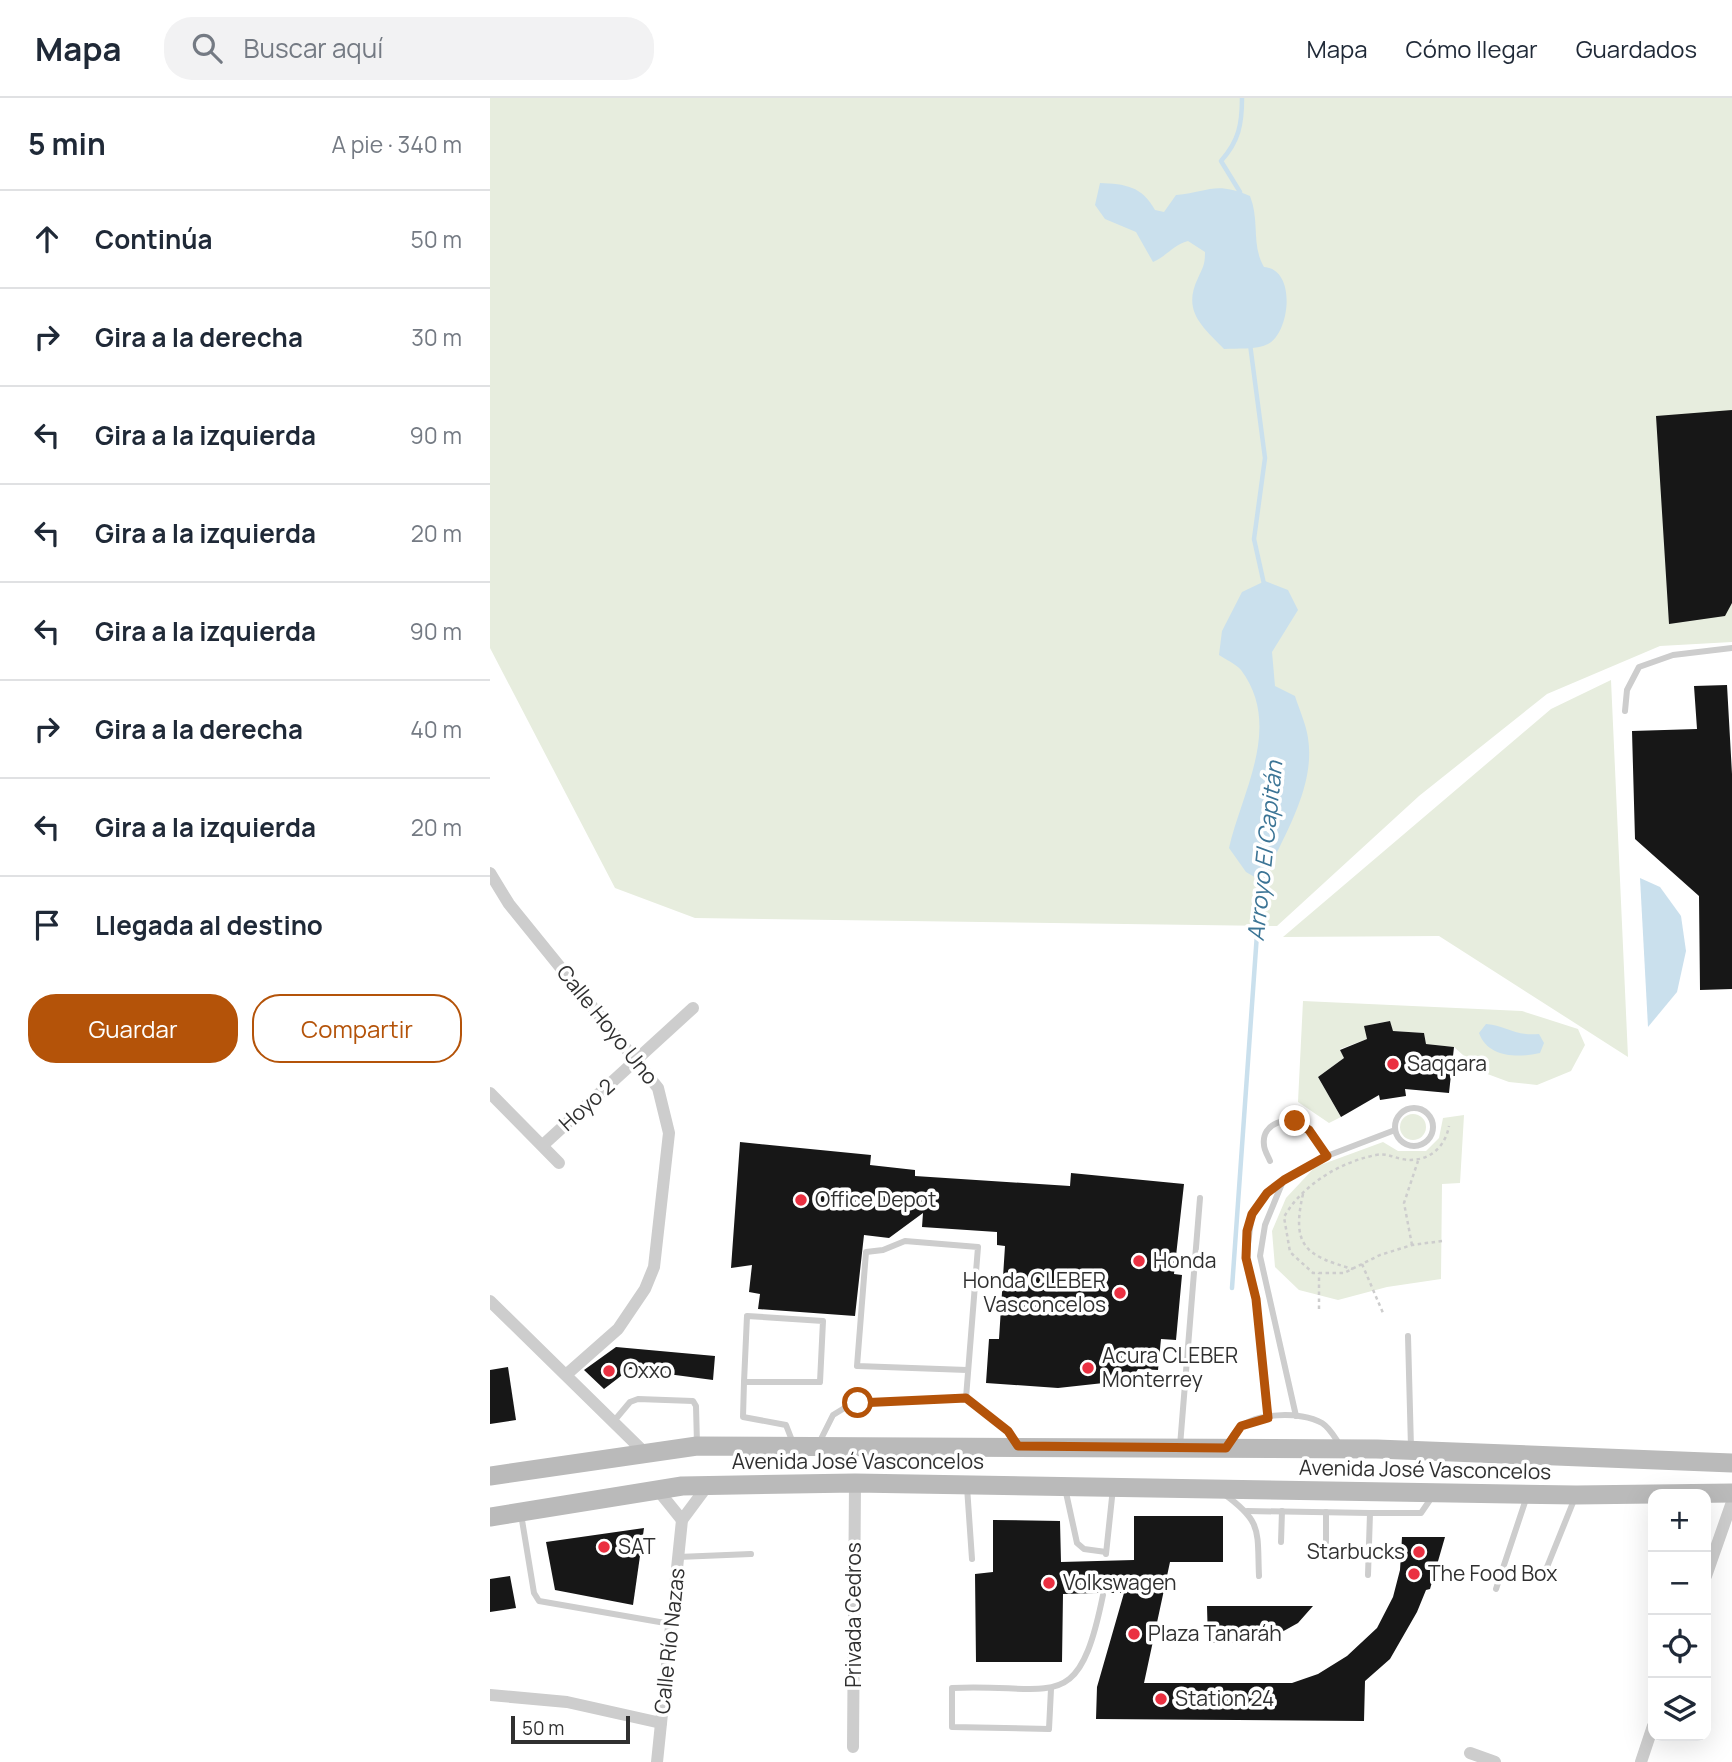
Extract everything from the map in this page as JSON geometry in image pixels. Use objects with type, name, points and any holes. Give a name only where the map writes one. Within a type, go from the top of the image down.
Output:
[{"type":"main road","name":"Avenida José Vasconcelos","points":[[490,1476],[697,1446],[818,1444],[1411,1450],[1732,1462]]},
{"type":"main road","name":"Avenida José Vasconcelos","points":[[490,1517],[657,1489],[708,1485],[855,1483],[1435,1493],[1732,1493]]},
{"type":"street","name":"Calle Hoyo Uno","points":[[490,873],[509,904],[658,1088],[669,1133],[654,1267],[645,1289],[618,1329],[567,1374]]},
{"type":"street","name":"Hoyo 2","points":[[543,1145],[693,1008]]},
{"type":"street","points":[[490,1093],[559,1163]]},
{"type":"street","points":[[490,1301],[645,1453]]},
{"type":"street","name":"Privada Cedros","points":[[853,1747],[855,1483]]},
{"type":"street","points":[[657,1489],[682,1520],[708,1485]]},
{"type":"street","points":[[1711,1563],[1732,1502]]},
{"type":"street","name":"Calle Río Nazas","points":[[657,1762],[682,1520]]},
{"type":"street","points":[[490,1695],[567,1702],[661,1723]]},
{"type":"street","points":[[1641,1762],[1648,1741]]},
{"type":"street","points":[[1470,1753],[1495,1762]]},
{"type":"lane","points":[[1625,711],[1627,690],[1639,667],[1673,655],[1732,648]]},
{"type":"lane","points":[[1268,1418],[1256,1299],[1246,1246],[1252,1214],[1259,1202],[1284,1180],[1327,1156],[1395,1130],[1401,1113],[1413,1108],[1425,1112],[1432,1123],[1431,1135],[1418,1146],[1401,1141],[1395,1130]]},
{"type":"lane","points":[[1270,1160],[1264,1144],[1266,1133],[1273,1124],[1285,1120],[1304,1125],[1327,1156]]},
{"type":"lane","points":[[1284,1180],[1269,1215],[1260,1256],[1296,1416]]},
{"type":"lane","points":[[1180,1447],[1200,1198]]},
{"type":"lane","points":[[966,1398],[978,1247],[905,1241],[883,1250],[866,1252],[858,1367],[967,1370]]},
{"type":"lane","points":[[744,1382],[818,1383],[824,1322],[747,1316],[744,1382],[743,1417],[786,1424],[791,1432],[793,1445]]},
{"type":"lane","points":[[1408,1336],[1411,1450]]},
{"type":"lane","points":[[818,1444],[833,1415],[852,1404],[966,1398],[1008,1431],[1018,1446]]},
{"type":"lane","points":[[614,1422],[630,1402],[638,1399],[693,1401],[696,1404],[697,1446]]},
{"type":"lane","points":[[1226,1448],[1241,1426],[1268,1418],[1296,1416],[1326,1426],[1343,1449]]},
{"type":"lane","points":[[967,1485],[972,1559]]},
{"type":"lane","points":[[1064,1486],[1077,1543],[1084,1549],[1106,1554],[1114,1487]]},
{"type":"lane","points":[[1215,1488],[1247,1511],[1256,1527],[1259,1576]]},
{"type":"lane","points":[[1247,1511],[1421,1513],[1435,1493]]},
{"type":"lane","points":[[1496,1588],[1528,1494]]},
{"type":"lane","points":[[1545,1572],[1576,1494]]},
{"type":"lane","points":[[1281,1542],[1282,1511]]},
{"type":"lane","points":[[521,1512],[534,1593],[539,1601],[673,1625]]},
{"type":"lane","points":[[1326,1512],[1326,1547]]},
{"type":"lane","points":[[1368,1575],[1370,1513]]},
{"type":"lane","points":[[678,1557],[751,1553]]},
{"type":"lane","points":[[1051,1689],[1049,1729],[951,1727],[952,1688],[1051,1689],[1062,1685],[1081,1668],[1095,1635],[1103,1595]]},
{"type":"path","points":[[1442,1241],[1412,1245],[1344,1273],[1313,1273],[1290,1252],[1284,1217],[1293,1201],[1340,1167],[1388,1154],[1419,1160],[1438,1150],[1447,1138],[1449,1126]]},
{"type":"path","points":[[1412,1245],[1404,1203],[1419,1160]]},
{"type":"path","points":[[1303,1193],[1297,1221],[1304,1243],[1317,1259],[1353,1269]]},
{"type":"path","points":[[1362,1264],[1383,1313]]},
{"type":"path","points":[[1319,1273],[1319,1310]]},
{"type":"green space","points":[[490,98],[1732,98],[1732,642],[1660,646],[1547,694],[1419,796],[1277,926],[695,918],[615,888],[490,648]]},
{"type":"green space","points":[[1611,680],[1628,1057],[1439,936],[1283,937],[1551,709]]},
{"type":"green space","points":[[1303,1001],[1522,1011],[1578,1029],[1585,1045],[1571,1071],[1537,1085],[1509,1082],[1482,1072],[1454,1047],[1426,1044],[1424,1033],[1393,1031],[1389,1021],[1365,1026],[1367,1039],[1340,1049],[1344,1058],[1318,1077],[1341,1117],[1329,1123],[1298,1102]]},
{"type":"green space","points":[[1413,1114],[1422,1118],[1426,1127],[1422,1136],[1413,1140],[1404,1136],[1400,1127],[1404,1118]]},
{"type":"green space","points":[[1464,1115],[1460,1183],[1442,1184],[1441,1279],[1387,1287],[1338,1300],[1299,1290],[1275,1267],[1272,1231],[1286,1198],[1315,1167],[1383,1142],[1398,1151],[1426,1151],[1439,1138],[1443,1118]]},
{"type":"water","points":[[1100,183],[1132,188],[1144,196],[1155,210],[1164,212],[1176,195],[1220,188],[1250,196],[1260,259],[1264,267],[1275,270],[1282,278],[1286,289],[1285,315],[1275,338],[1258,347],[1224,349],[1202,325],[1193,309],[1194,290],[1205,260],[1205,252],[1188,241],[1153,262],[1136,232],[1105,219],[1095,205]]},
{"type":"water","points":[[1265,581],[1288,590],[1298,610],[1272,652],[1275,686],[1295,696],[1307,733],[1309,757],[1307,775],[1296,812],[1263,882],[1246,872],[1229,848],[1256,759],[1259,713],[1253,691],[1241,670],[1219,655],[1222,631],[1242,592]]},
{"type":"water","points":[[1640,878],[1660,887],[1681,916],[1686,951],[1677,992],[1648,1027]]},
{"type":"water","points":[[1486,1024],[1523,1034],[1539,1034],[1544,1043],[1540,1053],[1522,1056],[1496,1052],[1483,1041],[1479,1033]]},
{"type":"building","points":[[1732,410],[1732,603],[1725,616],[1669,624],[1656,416]]},
{"type":"building","points":[[1727,685],[1732,774],[1732,989],[1700,990],[1699,896],[1635,839],[1632,731],[1697,729],[1694,686]]},
{"type":"building","name":"Saqqara","points":[[1390,1021],[1393,1031],[1424,1033],[1426,1044],[1454,1047],[1449,1093],[1405,1089],[1406,1096],[1380,1100],[1379,1095],[1341,1117],[1318,1077],[1344,1058],[1340,1050],[1367,1039],[1364,1026]]},
{"type":"building","points":[[740,1142],[871,1155],[870,1165],[915,1170],[915,1176],[1070,1186],[1071,1173],[1184,1184],[1174,1274],[1182,1275],[1176,1340],[1161,1339],[1158,1370],[1138,1369],[1131,1380],[1058,1388],[986,1383],[989,1339],[999,1339],[1005,1246],[997,1245],[997,1232],[922,1227],[923,1213],[889,1238],[864,1235],[855,1316],[758,1309],[760,1294],[749,1292],[752,1265],[731,1268]]},
{"type":"building","points":[[616,1347],[715,1356],[713,1380],[630,1369],[604,1389],[584,1370]]},
{"type":"building","points":[[508,1367],[516,1420],[490,1424],[490,1370]]},
{"type":"building","points":[[1134,1516],[1223,1516],[1223,1562],[1170,1562],[1144,1683],[1292,1683],[1318,1674],[1347,1656],[1377,1628],[1393,1597],[1400,1570],[1402,1537],[1445,1537],[1430,1589],[1426,1590],[1417,1612],[1390,1659],[1365,1681],[1364,1721],[1096,1719],[1097,1687],[1124,1593],[1108,1593],[1104,1589],[1098,1593],[1063,1594],[1062,1662],[976,1662],[975,1574],[993,1572],[993,1520],[1060,1521],[1061,1562],[1134,1560]]},
{"type":"building","points":[[644,1528],[633,1605],[555,1590],[546,1542]]},
{"type":"building","points":[[510,1576],[516,1608],[490,1612],[490,1579]]},
{"type":"building","points":[[1207,1606],[1313,1606],[1298,1623],[1280,1633],[1235,1639],[1232,1643],[1208,1643]]},
{"type":"waterway","name":"Arroyo El Capitán","points":[[1240,197],[1240,192],[1221,161],[1238,132],[1242,98]]},
{"type":"waterway","name":"Arroyo El Capitán","points":[[1250,344],[1265,458],[1254,539],[1264,584]]},
{"type":"waterway","name":"Arroyo El Capitán","points":[[1232,1288],[1261,877]]},
{"type":"place","name":"Saqqara","points":[[1393,1064]]},
{"type":"place","name":"Office Depot","points":[[801,1200]]},
{"type":"place","name":"Honda","points":[[1139,1261]]},
{"type":"place","name":"Honda CLEBER Vasconcelos","points":[[1120,1293]]},
{"type":"place","name":"Acura CLEBER Monterrey","points":[[1088,1368]]},
{"type":"place","name":"Oxxo","points":[[609,1371]]},
{"type":"place","name":"SAT","points":[[604,1547]]},
{"type":"place","name":"Starbucks","points":[[1419,1552]]},
{"type":"place","name":"The Food Box","points":[[1414,1574]]},
{"type":"place","name":"Volkswagen","points":[[1049,1583]]},
{"type":"place","name":"Plaza Tanaráh","points":[[1134,1634]]},
{"type":"place","name":"Station 24","points":[[1161,1699]]},
{"type":"route","points":[[858,1403],[966,1398],[1008,1431],[1018,1446],[1226,1448],[1234,1432],[1241,1426],[1268,1418],[1256,1299],[1246,1258],[1247,1231],[1252,1214],[1267,1193],[1284,1180],[1327,1156],[1309,1130],[1295,1121]]}]
